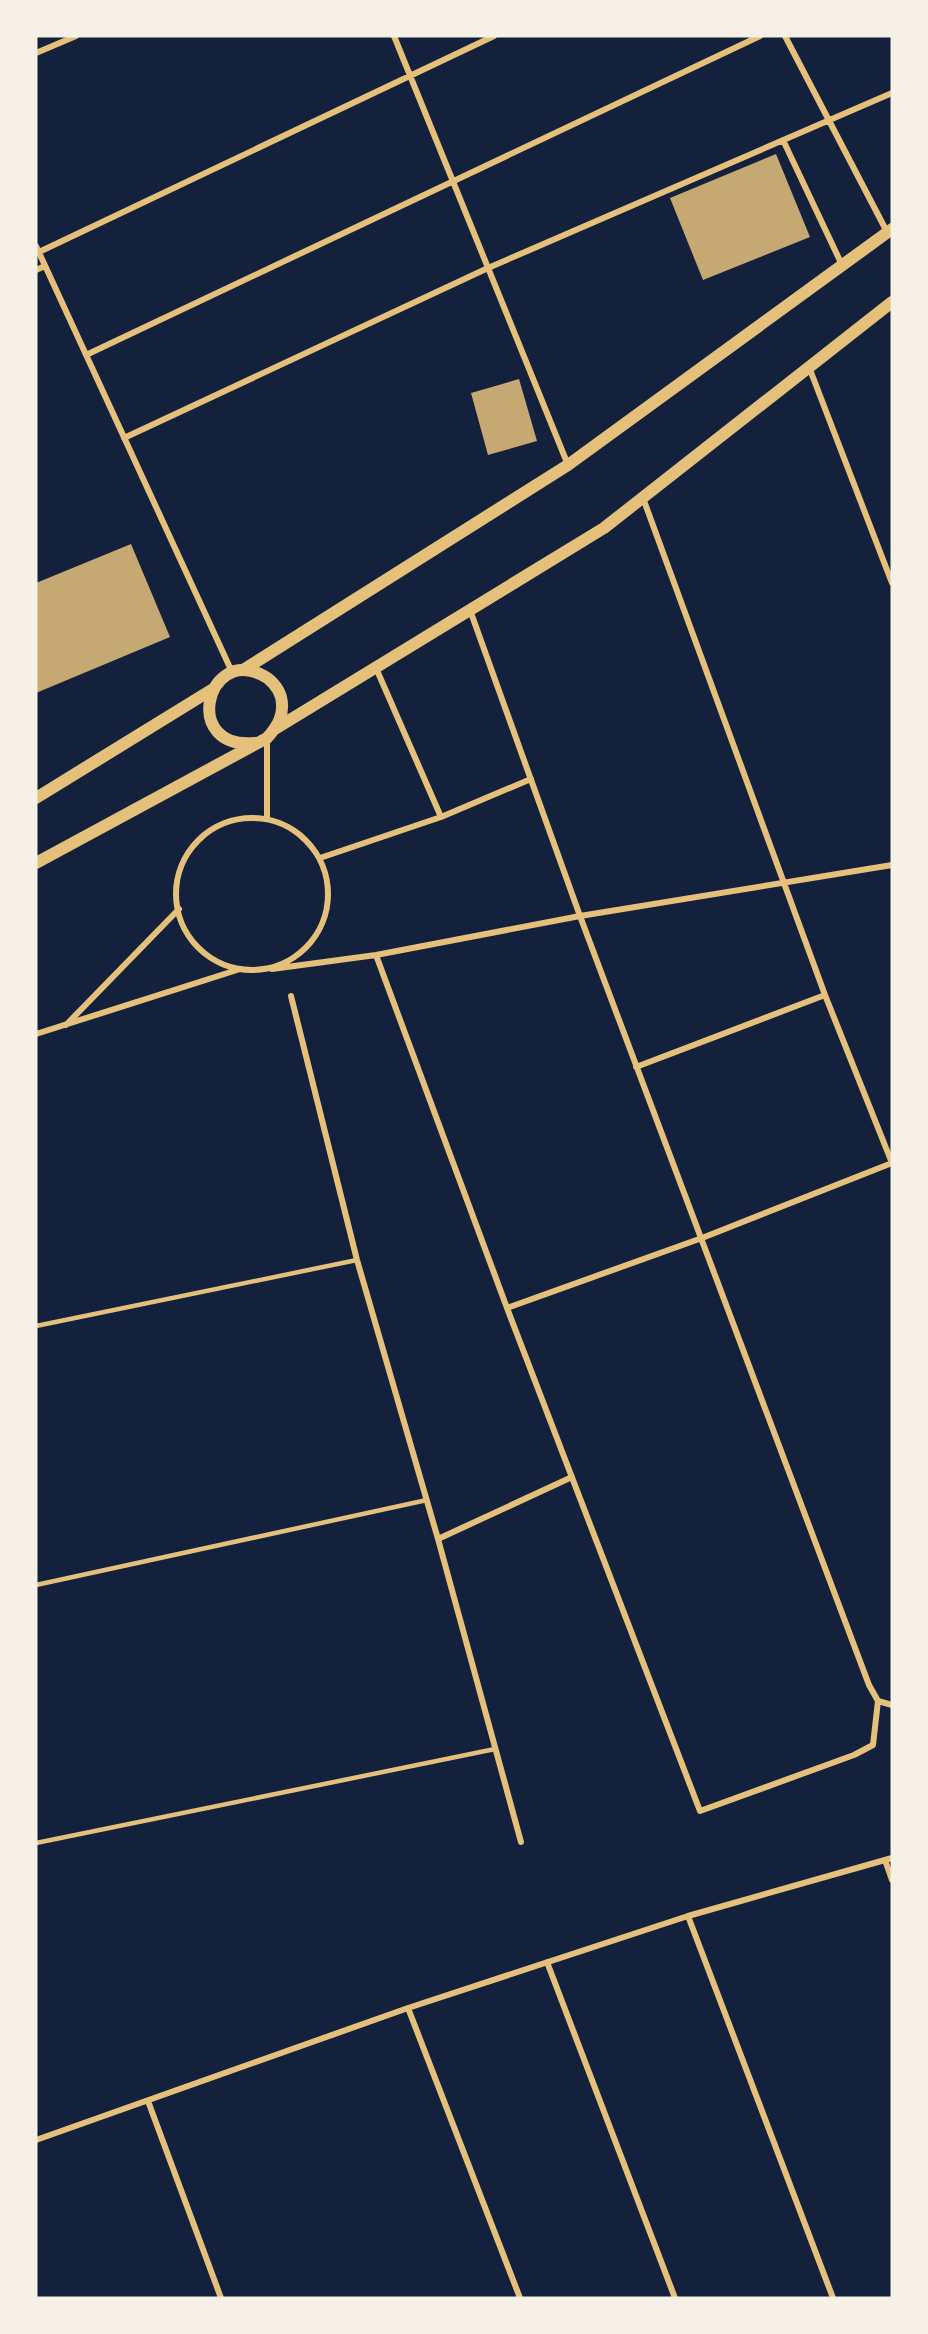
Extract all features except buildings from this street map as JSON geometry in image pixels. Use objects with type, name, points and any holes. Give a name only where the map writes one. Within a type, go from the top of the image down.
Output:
[{"type":"main road","points":[[36,798],[213,689],[221,679],[568,465],[889,231]]},
{"type":"main road","points":[[36,863],[266,737],[604,528],[892,302]]},
{"type":"main road","points":[[213,689],[209,701],[209,713],[220,735],[231,742],[243,744],[266,737],[280,719],[281,695],[275,684],[266,676],[255,671],[237,671]]},
{"type":"street","points":[[36,53],[76,36]]},
{"type":"street","points":[[394,36],[568,465]]},
{"type":"street","points":[[237,671],[124,438],[37,249],[494,36]]},
{"type":"street","points":[[86,355],[760,36]]},
{"type":"street","points":[[785,36],[889,231]]},
{"type":"street","points":[[124,438],[488,268],[892,93]]},
{"type":"street","points":[[783,140],[842,266]]},
{"type":"street","points":[[36,270],[45,266]]},
{"type":"street","points":[[809,367],[892,583]]},
{"type":"street","points":[[507,1308],[702,1238],[892,1163],[783,883],[643,497]]},
{"type":"street","points":[[376,954],[507,1308],[700,1811],[854,1755],[873,1744],[878,1701],[869,1685],[636,1067],[470,610]]},
{"type":"street","points":[[376,668],[441,817]]},
{"type":"street","points":[[266,737],[267,819]]},
{"type":"street","points":[[320,858],[441,817],[531,779]]},
{"type":"street","points":[[238,970],[206,956],[184,930],[175,897],[182,863],[202,835],[233,820],[267,819],[298,832],[320,858],[329,892],[322,926],[302,953],[272,969]]},
{"type":"street","points":[[36,1034],[238,970],[272,969],[376,954],[580,916],[892,865]]},
{"type":"street","points":[[66,1025],[179,909]]},
{"type":"street","points":[[636,1067],[825,995]]},
{"type":"street","points":[[291,996],[357,1260],[438,1539],[520,1842]]},
{"type":"street","points":[[438,1539],[572,1477]]},
{"type":"street","points":[[878,1701],[892,1705]]},
{"type":"street","points":[[36,2140],[408,2008],[688,1916],[889,1859],[892,1880]]},
{"type":"street","points":[[688,1916],[833,2298]]},
{"type":"street","points":[[547,1962],[675,2298]]},
{"type":"street","points":[[408,2008],[520,2298]]},
{"type":"street","points":[[148,2101],[221,2298]]},
{"type":"lane","points":[[36,1326],[357,1260]]},
{"type":"lane","points":[[36,1585],[427,1500]]},
{"type":"lane","points":[[36,1843],[495,1749]]}]
